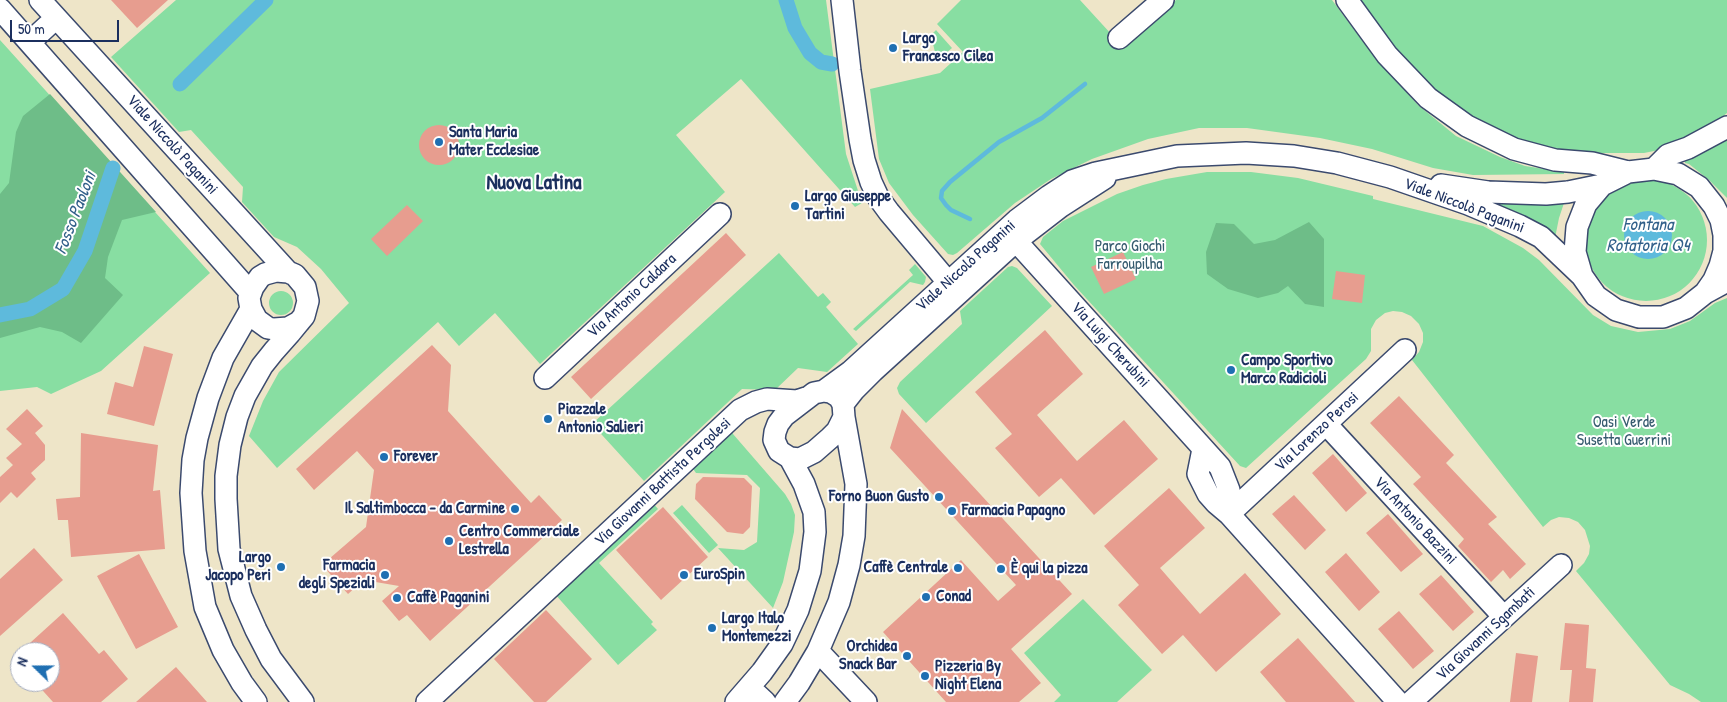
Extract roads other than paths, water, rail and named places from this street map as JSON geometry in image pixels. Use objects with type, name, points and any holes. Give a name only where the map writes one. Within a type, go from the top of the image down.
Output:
[{"type":"street","name":"Viale Niccolò Paganini","points":[[40,0],[288,272],[300,280],[307,294],[307,309],[299,322],[262,366],[242,402],[228,455],[226,489],[231,559],[241,596],[271,659],[302,702]]},
{"type":"street","points":[[842,0],[850,71],[864,160],[878,196],[889,212],[948,282]]},
{"type":"street","points":[[1119,38],[1163,0]]},
{"type":"street","points":[[1347,0],[1386,55],[1428,98],[1467,126],[1514,149],[1554,160],[1592,163],[1628,172]]},
{"type":"street","points":[[0,8],[250,301],[257,320],[268,328],[281,330],[294,326],[299,322]]},
{"type":"street","points":[[30,42],[56,18]]},
{"type":"street","points":[[1654,169],[1668,155],[1688,148],[1727,127]]},
{"type":"street","name":"Viale Niccolò Paganini","points":[[774,438],[778,424],[784,416],[850,372],[1017,220],[1048,196],[1072,181],[1096,173],[1177,156],[1246,153],[1294,156],[1336,163],[1390,177],[1468,204],[1520,226],[1541,237],[1582,276]]},
{"type":"street","name":"Viale Niccolò Paganini","points":[[790,458],[800,459],[814,452],[837,431],[844,410],[854,390],[1016,241],[1060,207],[1124,167]]},
{"type":"street","points":[[1705,293],[1714,280],[1724,251],[1721,210],[1699,187],[1678,174],[1654,169],[1628,172],[1602,185],[1586,204],[1577,227],[1576,252],[1582,276],[1596,296],[1616,310],[1639,317],[1663,317],[1686,308],[1705,293],[1727,281]]},
{"type":"street","name":"Viale Niccolò Paganini","points":[[1390,177],[1488,192],[1546,194],[1568,192],[1602,185]]},
{"type":"street","name":"Via Antonio Caldara","points":[[545,378],[720,214]]},
{"type":"street","name":"Via Luigi Cherubini","points":[[1016,241],[1203,449],[1198,474],[1216,504],[1229,514],[1398,702]]},
{"type":"street","points":[[256,702],[227,659],[211,624],[199,577],[193,527],[192,471],[197,438],[213,383],[250,301],[256,282],[265,274],[276,271],[288,272]]},
{"type":"street","name":"Via Lorenzo Perosi","points":[[1229,514],[1405,350]]},
{"type":"street","points":[[785,702],[818,651],[839,602],[849,565],[854,536],[856,484],[844,410],[839,397],[832,392],[815,395]]},
{"type":"street","name":"Via Giovanni Battista Pergolesi","points":[[427,702],[731,417],[756,402],[767,399],[797,401],[815,395]]},
{"type":"street","name":"Via Giovanni Battista Pergolesi","points":[[746,407],[758,408],[764,413],[769,420],[774,438]]},
{"type":"street","name":"Via Antonio Bazzini","points":[[1326,424],[1504,617]]},
{"type":"street","points":[[765,702],[743,695],[772,659],[790,628],[803,596],[812,562],[815,532],[814,512],[804,484],[790,458],[779,451],[774,438]]},
{"type":"street","points":[[193,527],[227,523]]},
{"type":"street","name":"Via Giovanni Sgambati","points":[[1411,702],[1561,565]]},
{"type":"street","points":[[818,651],[866,702]]},
{"type":"water","name":"Fontana Rotatoria Q4","points":[[1643,211],[1653,211],[1665,218],[1672,230],[1672,240],[1665,252],[1653,259],[1643,259],[1635,255],[1628,248],[1624,240],[1624,230],[1628,222],[1635,215]]},
{"type":"waterway","name":"Fosso Paoloni","points":[[180,84],[266,0]]},
{"type":"waterway","name":"Fosso Paoloni","points":[[786,0],[795,28],[810,53],[821,62],[832,64]]},
{"type":"waterway","points":[[970,219],[951,210],[941,198],[942,191],[950,182],[999,142],[1042,118],[1085,84]]},
{"type":"waterway","name":"Fosso Paoloni","points":[[0,315],[30,309],[63,289],[85,251],[113,168]]},
{"type":"place","name":"Largo Francesco Cilea","points":[[893,48]]},
{"type":"place","name":"Santa Maria Mater Ecclesiae","points":[[439,142]]},
{"type":"place","name":"Largo Giuseppe Tartini","points":[[795,206]]},
{"type":"place","name":"Campo Sportivo Marco Radicioli","points":[[1231,370]]},
{"type":"place","name":"Piazzale Antonio Salieri","points":[[548,419]]},
{"type":"place","name":"Forever","points":[[384,457]]},
{"type":"place","name":"Forno Buon Gusto","points":[[939,497]]},
{"type":"place","name":"Il Saltimbocca - da Carmine","points":[[515,509]]},
{"type":"place","name":"Farmacia Papagno","points":[[952,511]]},
{"type":"place","name":"Centro Commerciale Lestrella","points":[[449,541]]},
{"type":"place","name":"Largo Jacopo Peri","points":[[281,567]]},
{"type":"place","name":"Caffè Centrale","points":[[958,568]]},
{"type":"place","name":"È qui la pizza","points":[[1001,569]]},
{"type":"place","name":"Farmacia degli Speziali","points":[[385,575]]},
{"type":"place","name":"EuroSpin","points":[[684,575]]},
{"type":"place","name":"Conad","points":[[926,597]]},
{"type":"place","name":"Caffè Paganini","points":[[397,598]]},
{"type":"place","name":"Largo Italo Montemezzi","points":[[712,628]]},
{"type":"place","name":"Orchidea Snack Bar","points":[[907,656]]},
{"type":"place","name":"Pizzeria By Night Elena","points":[[925,676]]},
{"type":"district","name":"Nuova Latina","points":[[534,183]]},
{"type":"park label","name":"Parco Giochi Farroupilha","points":[[1130,256]]},
{"type":"park label","name":"Oasi Verde Susetta Guerrini","points":[[1624,432]]}]
